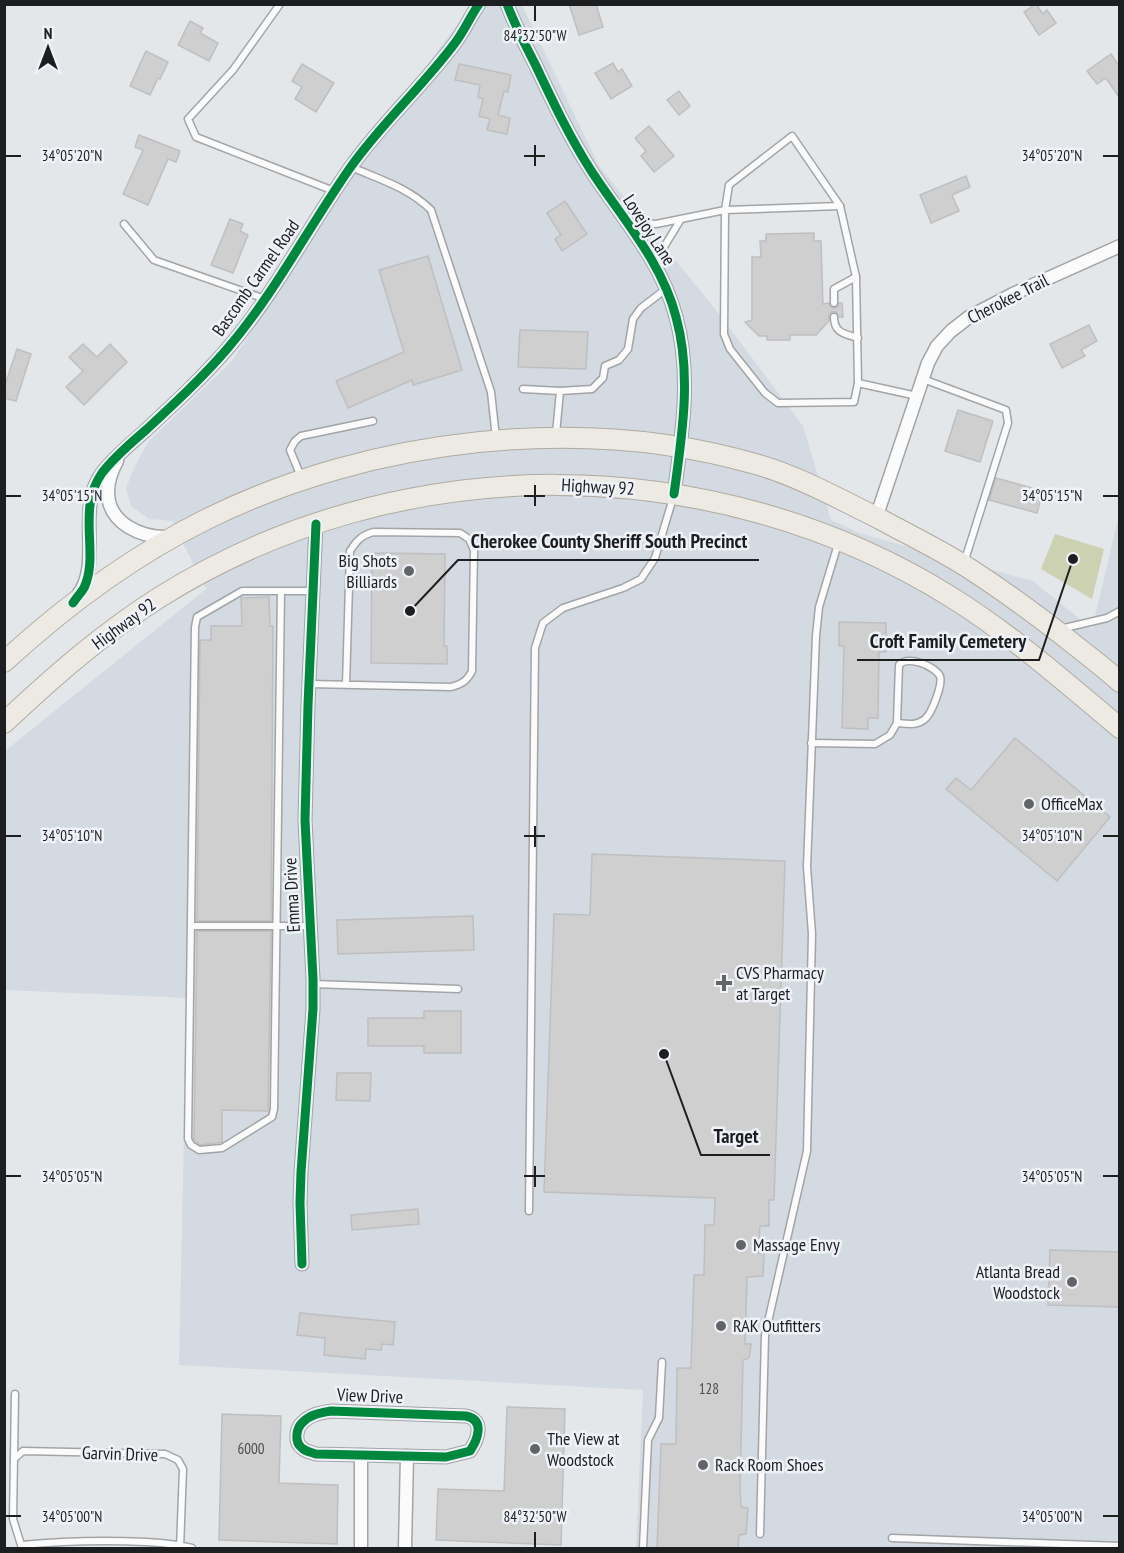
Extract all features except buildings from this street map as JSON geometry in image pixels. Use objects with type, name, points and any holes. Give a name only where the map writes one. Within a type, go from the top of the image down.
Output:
[{"type":"main road","points":[[4,662],[43,627],[108,577],[173,537],[237,504],[302,479],[401,454],[449,445],[496,440],[555,438],[632,441],[721,455],[762,466],[838,497],[922,541],[1009,595],[1119,682]]},
{"type":"main road","name":"Highway 92","points":[[4,723],[95,643],[132,615],[223,562],[262,545],[362,509],[407,498],[499,486],[585,485],[674,494],[747,509],[839,540],[952,597],[1031,653],[1119,728]]},
{"type":"street","name":"Bascomb Carmel Road","points":[[73,603],[84,588],[87,575],[89,506],[100,476],[113,459],[203,376],[233,342],[265,299],[351,167],[454,44],[478,4]]},
{"type":"street","name":"Lovejoy Lane","points":[[507,4],[561,117],[590,169],[627,222],[667,289],[676,316],[682,346],[684,379],[684,412],[674,494]]},
{"type":"street","name":"Cherokee Trail","points":[[876,518],[928,363],[938,346],[951,331],[969,317],[1013,294],[1119,246]]},
{"type":"street","name":"Bascomb Carmel Road","points":[[125,449],[116,462],[110,478],[108,493],[117,518],[142,534],[173,537]]},
{"type":"street","name":"Emma Drive","points":[[302,1264],[301,1172],[312,1036],[313,984],[305,820],[316,524]]},
{"type":"street","name":"View Drive","points":[[331,1410],[466,1416],[474,1418],[477,1423],[477,1440],[470,1451],[446,1456],[406,1456],[316,1454],[301,1448],[297,1443],[298,1428],[304,1420],[315,1414],[331,1410]]},
{"type":"street","points":[[361,1548],[362,1455]]},
{"type":"street","points":[[405,1548],[406,1456]]},
{"type":"lane","points":[[280,4],[233,70],[188,119],[196,137],[335,191]]},
{"type":"lane","points":[[792,136],[840,206],[856,277],[858,383],[855,402],[778,403],[765,393],[730,349],[724,334],[725,210],[729,185],[792,136]]},
{"type":"lane","points":[[351,167],[407,191],[420,199],[430,210],[491,392],[496,440]]},
{"type":"lane","points":[[627,222],[656,224],[725,210],[840,206]]},
{"type":"lane","points":[[657,271],[664,247],[681,219]]},
{"type":"lane","points":[[124,224],[154,260],[265,299]]},
{"type":"lane","points":[[834,303],[834,289],[856,277]]},
{"type":"lane","points":[[523,389],[560,391],[592,389],[603,378],[605,366],[619,360],[628,349],[633,319],[641,308],[667,289]]},
{"type":"lane","points":[[834,317],[834,325],[839,332],[858,338]]},
{"type":"lane","points":[[923,379],[1006,410],[1008,423],[963,565]]},
{"type":"lane","points":[[858,383],[917,396]]},
{"type":"lane","points":[[555,438],[560,391]]},
{"type":"lane","points":[[302,479],[290,450],[301,436],[373,421]]},
{"type":"lane","points":[[529,1211],[535,648],[543,622],[563,608],[623,588],[641,579],[655,558],[674,494]]},
{"type":"lane","points":[[309,684],[346,685],[451,687],[468,679],[472,671],[474,550],[469,539],[460,533],[374,532],[363,535],[356,542],[351,551],[346,685]]},
{"type":"lane","points":[[760,1534],[765,1335],[807,1151],[812,934],[807,867],[816,636],[819,607],[839,540]]},
{"type":"lane","points":[[281,591],[274,1109],[272,1117],[222,1148],[199,1150],[191,1146],[188,1139],[195,627],[197,617],[242,591],[281,591],[313,591]]},
{"type":"lane","points":[[1056,630],[1107,618],[1119,611]]},
{"type":"lane","points":[[811,743],[875,744],[890,735],[897,723],[899,665],[903,661],[910,660],[921,663],[938,673],[941,678],[940,685],[932,710],[925,719],[914,724],[897,723]]},
{"type":"lane","points":[[191,926],[310,927]]},
{"type":"lane","points":[[313,984],[459,989]]},
{"type":"lane","points":[[643,1548],[648,1440],[659,1418],[662,1362]]},
{"type":"lane","points":[[15,1394],[13,1519],[22,1547],[59,1542],[125,1541],[192,1548]]},
{"type":"lane","name":"Garvin Drive","points":[[14,1458],[23,1451],[165,1454],[178,1460],[183,1469],[180,1546]]},
{"type":"lane","points":[[892,1538],[1119,1546]]},
{"type":"shaded area","points":[[472,5],[522,5],[599,166],[716,310],[803,426],[831,520],[862,534],[1033,581],[1092,629],[1119,515],[1119,1548],[636,1548],[643,1390],[179,1365],[187,998],[5,990],[5,751],[206,589],[172,521],[149,519],[131,506],[126,488],[135,466],[149,441],[232,361],[416,80]]},
{"type":"green space","points":[[1055,534],[1104,549],[1092,599],[1041,569]]},
{"type":"cycle path","points":[[73,603],[84,588],[88,575],[90,502],[94,487],[102,473],[118,455],[199,380],[244,328],[261,306],[350,168],[442,59],[479,4]]},
{"type":"cycle path","points":[[507,4],[576,146],[640,241],[670,297],[681,339],[685,383],[674,494]]},
{"type":"cycle path","points":[[302,1264],[301,1172],[313,1009],[305,820],[316,524]]},
{"type":"cycle path","points":[[331,1411],[466,1416],[476,1421],[478,1430],[470,1451],[446,1457],[316,1454],[299,1445],[297,1431],[306,1419],[331,1411]]},
{"type":"place","name":"Croft Family Cemetery","points":[[1073,559]]},
{"type":"place","name":"Big Shots Billiards","points":[[409,571]]},
{"type":"place","name":"Cherokee County Sheriff South Precinct","points":[[410,611]]},
{"type":"place","name":"OfficeMax","points":[[1029,804]]},
{"type":"place","name":"CVS Pharmacy at Target","points":[[724,983]]},
{"type":"place","name":"Target","points":[[664,1054]]},
{"type":"place","name":"Massage Envy","points":[[741,1245]]},
{"type":"place","name":"Atlanta Bread Woodstock","points":[[1072,1282]]},
{"type":"place","name":"RAK Outfitters","points":[[721,1326]]},
{"type":"place","name":"The View at Woodstock","points":[[535,1449]]},
{"type":"place","name":"Rack Room Shoes","points":[[703,1465]]}]
